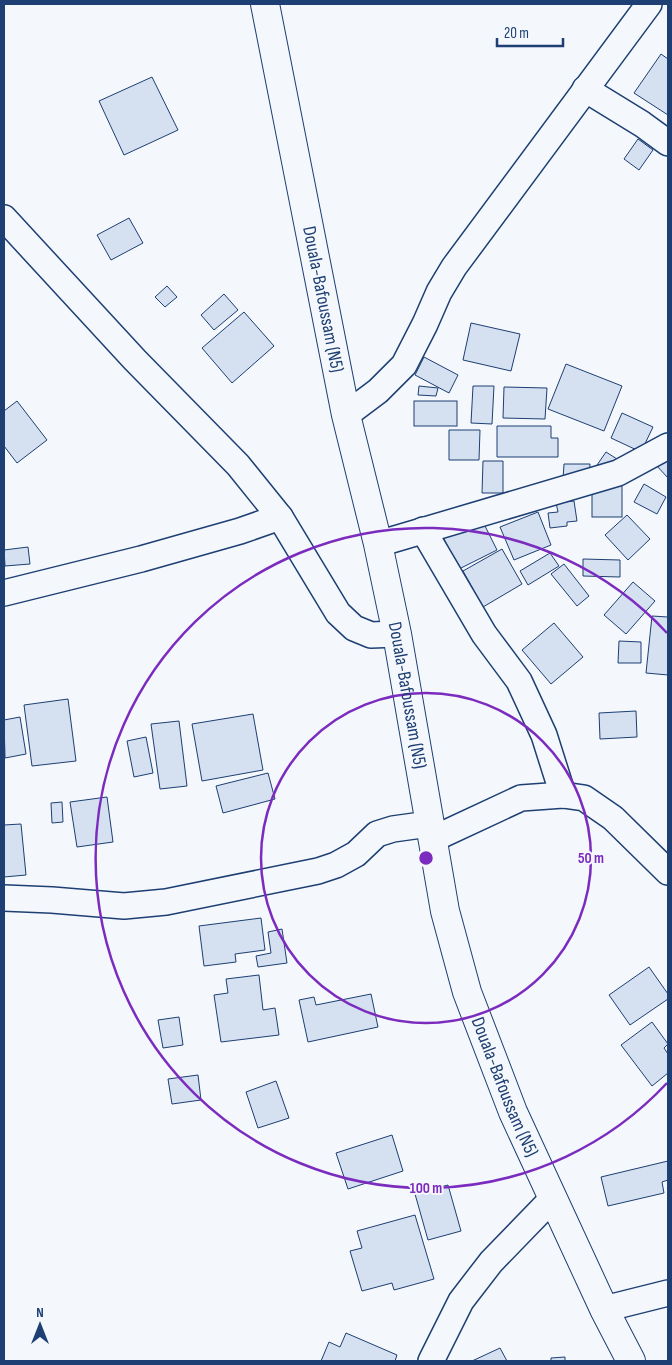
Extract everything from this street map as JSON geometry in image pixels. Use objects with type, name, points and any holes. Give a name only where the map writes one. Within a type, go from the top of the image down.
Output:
[{"type":"highway","name":"Douala-Bafoussam (N5)","points":[[266,4],[346,416],[378,544],[397,634],[445,912],[467,992],[513,1112],[604,1309],[631,1361]]},
{"type":"street","points":[[346,416],[378,391],[404,365],[439,292],[454,267],[649,4]]},
{"type":"street","points":[[585,89],[642,124],[668,143]]},
{"type":"street","points":[[8,229],[238,465],[280,517],[338,613],[354,628],[371,635],[397,634]]},
{"type":"street","points":[[378,544],[618,473],[668,446]]},
{"type":"street","points":[[4,594],[141,559],[240,531],[280,517]]},
{"type":"street","points":[[423,530],[484,634],[519,681],[544,735],[563,795]]},
{"type":"street","points":[[4,898],[124,906],[166,902],[336,866],[356,854],[377,834],[393,829],[431,832],[521,798],[563,795],[584,798],[613,818],[668,872]]},
{"type":"street","points":[[431,1361],[461,1301],[491,1262],[553,1198]]},
{"type":"street","points":[[604,1309],[668,1293]]},
{"type":"building","points":[[661,54],[668,59],[668,115],[634,93]]},
{"type":"building","points":[[152,77],[178,130],[124,155],[99,101]]},
{"type":"building","points":[[638,139],[653,150],[639,170],[624,159]]},
{"type":"building","points":[[129,218],[143,243],[111,260],[97,235]]},
{"type":"building","points":[[167,286],[177,297],[165,307],[155,297]]},
{"type":"building","points":[[224,294],[238,310],[214,330],[201,315]]},
{"type":"building","points":[[244,312],[274,346],[232,383],[202,348]]},
{"type":"building","points":[[471,323],[520,334],[511,371],[463,360]]},
{"type":"building","points":[[424,357],[458,375],[449,393],[415,375]]},
{"type":"building","points":[[566,364],[622,386],[604,431],[548,409]]},
{"type":"building","points":[[419,386],[438,388],[436,396],[418,395]]},
{"type":"building","points":[[473,386],[494,386],[492,424],[471,423]]},
{"type":"building","points":[[504,387],[547,388],[545,419],[503,418]]},
{"type":"building","points":[[17,401],[47,440],[17,463],[4,446],[4,411]]},
{"type":"building","points":[[414,401],[457,401],[457,426],[414,426]]},
{"type":"building","points":[[622,413],[653,427],[641,452],[611,438]]},
{"type":"building","points":[[497,426],[551,426],[551,438],[558,438],[558,457],[497,457]]},
{"type":"building","points":[[449,430],[480,430],[479,460],[449,460]]},
{"type":"building","points":[[606,452],[617,459],[608,472],[597,465]]},
{"type":"building","points":[[668,454],[668,478],[656,465]]},
{"type":"building","points":[[483,461],[503,461],[503,493],[482,493]]},
{"type":"building","points":[[564,464],[590,464],[589,479],[563,479]]},
{"type":"building","points":[[644,484],[666,497],[657,514],[634,502]]},
{"type":"building","points":[[592,485],[622,485],[622,517],[592,517]]},
{"type":"building","points":[[574,501],[577,521],[567,522],[567,526],[550,528],[548,513],[558,512],[556,503]]},
{"type":"building","points":[[538,512],[551,545],[514,560],[500,527]]},
{"type":"building","points":[[627,515],[650,539],[628,560],[605,535]]},
{"type":"building","points":[[481,518],[497,550],[459,569],[443,537]]},
{"type":"building","points":[[28,547],[30,564],[5,566],[4,550]]},
{"type":"building","points":[[502,549],[522,584],[483,607],[463,571]]},
{"type":"building","points":[[550,553],[559,566],[528,585],[520,571]]},
{"type":"building","points":[[583,559],[620,560],[620,577],[583,576]]},
{"type":"building","points":[[564,564],[589,596],[577,606],[551,574]]},
{"type":"building","points":[[633,582],[655,601],[626,634],[604,615]]},
{"type":"building","points":[[652,616],[668,617],[668,675],[646,673]]},
{"type":"building","points":[[554,623],[583,657],[551,684],[522,650]]},
{"type":"building","points":[[619,641],[641,642],[641,663],[618,663]]},
{"type":"building","points":[[68,699],[76,761],[32,766],[24,705]]},
{"type":"building","points":[[636,711],[637,737],[600,739],[599,713]]},
{"type":"building","points":[[253,714],[263,770],[202,781],[192,724]]},
{"type":"building","points":[[20,717],[26,754],[5,758],[4,720]]},
{"type":"building","points":[[179,721],[187,786],[160,789],[151,724]]},
{"type":"building","points":[[146,737],[153,773],[134,777],[127,741]]},
{"type":"building","points":[[268,773],[275,799],[223,813],[216,786]]},
{"type":"building","points":[[107,797],[113,842],[77,847],[70,802]]},
{"type":"building","points":[[62,802],[63,822],[52,823],[51,803]]},
{"type":"building","points":[[21,824],[26,875],[4,877],[4,825]]},
{"type":"building","points":[[261,918],[265,950],[235,954],[236,962],[204,966],[199,926]]},
{"type":"building","points":[[282,929],[287,963],[258,967],[256,956],[271,953],[268,932]]},
{"type":"building","points":[[649,967],[668,994],[668,999],[630,1025],[609,995]]},
{"type":"building","points":[[259,975],[263,1010],[275,1008],[279,1035],[221,1042],[214,995],[228,993],[226,979]]},
{"type":"building","points":[[371,994],[378,1027],[308,1042],[299,1000],[314,997],[316,1005]]},
{"type":"building","points":[[179,1017],[183,1045],[163,1048],[158,1020]]},
{"type":"building","points":[[652,1022],[668,1044],[664,1048],[668,1054],[668,1073],[652,1086],[621,1045]]},
{"type":"building","points":[[198,1075],[201,1100],[172,1104],[168,1079]]},
{"type":"building","points":[[276,1081],[289,1118],[258,1128],[246,1092]]},
{"type":"building","points":[[392,1135],[403,1171],[348,1189],[336,1153]]},
{"type":"building","points":[[668,1161],[668,1180],[662,1182],[664,1193],[608,1206],[601,1177]]},
{"type":"building","points":[[448,1185],[461,1231],[428,1240],[415,1194]]},
{"type":"building","points":[[415,1215],[434,1279],[394,1290],[392,1283],[362,1291],[350,1251],[362,1248],[357,1231]]},
{"type":"building","points":[[346,1333],[397,1355],[395,1361],[321,1361],[329,1342],[340,1347]]},
{"type":"building","points":[[500,1348],[507,1361],[472,1361]]},
{"type":"building","points":[[565,1357],[565,1361],[551,1361],[551,1358]]}]
